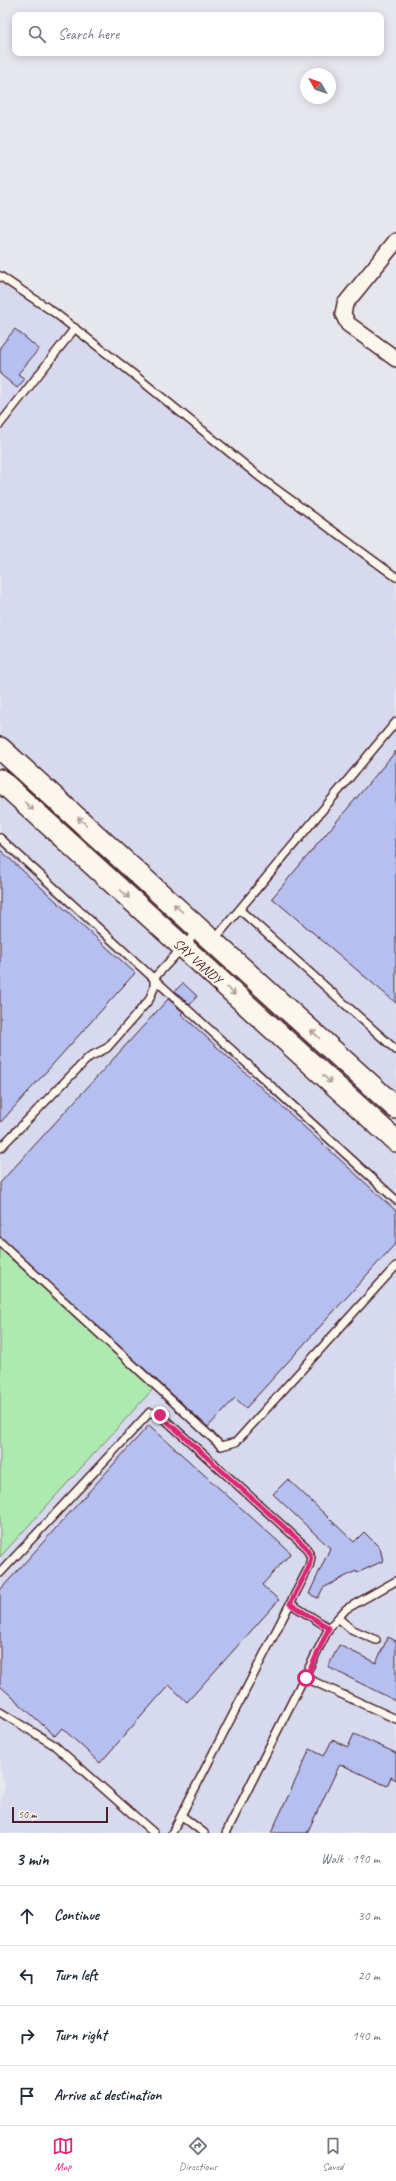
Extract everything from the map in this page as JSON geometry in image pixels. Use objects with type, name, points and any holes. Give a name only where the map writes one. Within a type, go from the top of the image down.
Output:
[{"type":"street","points":[[396,241],[345,304],[343,314],[348,324],[396,360]]},
{"type":"street","name":"SAY VANDY","points":[[0,748],[207,934],[396,1108]]},
{"type":"street","name":"SAY VANDY","points":[[0,780],[396,1141]]},
{"type":"lane","points":[[0,276],[75,328],[261,478],[396,577]]},
{"type":"lane","points":[[0,424],[75,328]]},
{"type":"lane","points":[[0,1148],[88,1057],[107,1048],[149,1000],[154,988],[154,978],[183,947],[207,934],[240,910],[396,722]]},
{"type":"lane","points":[[0,838],[396,1200]]},
{"type":"lane","points":[[240,910],[396,1050]]},
{"type":"lane","points":[[0,1242],[221,1446],[236,1442],[396,1266]]},
{"type":"lane","points":[[0,1574],[144,1416],[150,1412],[160,1415],[305,1546],[311,1557],[309,1567],[172,1833]]},
{"type":"lane","points":[[226,1833],[306,1678],[329,1628],[359,1600],[396,1581]]},
{"type":"lane","points":[[290,1604],[329,1628]]},
{"type":"lane","points":[[338,1618],[351,1629],[376,1640]]},
{"type":"lane","points":[[306,1678],[396,1719]]},
{"type":"lane","points":[[0,1712],[54,1745],[154,1833]]},
{"type":"lane","points":[[182,1816],[204,1833]]},
{"type":"shaded area","points":[[0,273],[396,580],[396,1833],[0,1833],[0,1806],[5,1785],[0,1770]]},
{"type":"green space","points":[[0,1249],[153,1389],[0,1557]]},
{"type":"building","points":[[15,329],[39,349],[18,374],[25,379],[17,388],[0,374],[0,347]]},
{"type":"building","points":[[396,751],[396,1003],[272,898]]},
{"type":"building","points":[[0,850],[135,973],[0,1123]]},
{"type":"building","points":[[183,983],[197,996],[190,1005],[175,991]]},
{"type":"building","points":[[168,999],[183,1012],[181,1014],[396,1211],[396,1243],[246,1408],[235,1398],[208,1427],[0,1237],[0,1183]]},
{"type":"building","points":[[149,1425],[291,1553],[262,1585],[279,1600],[187,1702],[169,1685],[100,1763],[62,1728],[55,1736],[0,1686],[0,1590]]},
{"type":"building","points":[[288,1479],[354,1542],[364,1532],[380,1548],[383,1561],[357,1573],[356,1571],[323,1588],[318,1598],[309,1594],[330,1548],[273,1494]]},
{"type":"building","points":[[388,1637],[396,1641],[396,1701],[328,1667],[339,1645],[376,1663]]},
{"type":"building","points":[[354,1734],[396,1753],[396,1780],[391,1777],[387,1786],[340,1764],[307,1833],[271,1833],[310,1749],[324,1756],[332,1740],[348,1747]]},
{"type":"route","points":[[160,1415],[305,1546],[311,1557],[309,1567],[290,1604],[329,1628],[306,1678]]}]
